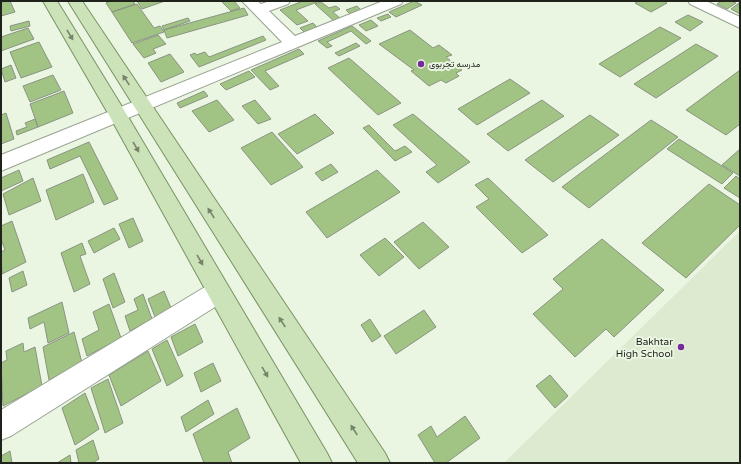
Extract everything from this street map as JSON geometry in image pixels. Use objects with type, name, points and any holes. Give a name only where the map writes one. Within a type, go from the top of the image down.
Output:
[{"type":"main road","points":[[50,1],[118,115],[317,463]]},
{"type":"main road","points":[[75,1],[252,276],[375,463]]},
{"type":"street","points":[[254,6],[283,1]]},
{"type":"street","points":[[1,163],[396,1]]},
{"type":"street","points":[[704,3],[740,23]]},
{"type":"street","points":[[254,6],[294,44]]},
{"type":"street","points":[[1,426],[218,292]]},
{"type":"shaded area","name":"Bakhtar High School","points":[[740,231],[740,463],[504,463]]},
{"type":"building","points":[[10,1],[15,12],[1,16],[1,2]]},
{"type":"building","points":[[111,1],[133,1],[135,4],[112,12],[106,3]]},
{"type":"building","points":[[137,1],[165,1],[142,9]]},
{"type":"building","points":[[221,1],[234,1],[240,8],[231,11]]},
{"type":"building","points":[[303,1],[320,1],[296,10],[308,21],[297,25],[280,10]]},
{"type":"building","points":[[414,1],[422,5],[396,17],[389,12]]},
{"type":"building","points":[[639,1],[664,1],[667,3],[651,12],[635,3]]},
{"type":"building","points":[[722,1],[736,3],[727,9],[717,4]]},
{"type":"building","points":[[321,2],[329,8],[336,6],[340,9],[333,12],[341,19],[335,22],[315,4]]},
{"type":"building","points":[[739,3],[740,14],[731,9]]},
{"type":"building","points":[[137,4],[154,28],[160,26],[164,32],[132,43],[112,12]]},
{"type":"building","points":[[357,6],[361,10],[350,14],[346,10]]},
{"type":"building","points":[[244,8],[248,15],[167,38],[164,30]]},
{"type":"building","points":[[388,14],[391,17],[381,21],[377,18]]},
{"type":"building","points":[[688,15],[703,22],[690,31],[675,22]]},
{"type":"building","points":[[188,18],[190,21],[164,30],[162,26]]},
{"type":"building","points":[[371,20],[378,26],[366,31],[359,25]]},
{"type":"building","points":[[29,21],[30,26],[11,31],[10,26]]},
{"type":"building","points":[[313,23],[319,29],[306,34],[300,28]]},
{"type":"building","points":[[352,26],[371,41],[366,44],[351,31],[327,42],[332,46],[327,48],[318,41]]},
{"type":"building","points":[[660,27],[681,38],[620,77],[599,64]]},
{"type":"building","points":[[28,28],[34,39],[1,51],[1,37]]},
{"type":"building","points":[[410,30],[433,48],[439,45],[452,55],[446,57],[462,70],[456,73],[459,76],[446,83],[441,80],[429,86],[411,71],[414,70],[379,44]]},
{"type":"building","points":[[158,35],[166,44],[153,49],[156,53],[144,58],[133,44]]},
{"type":"building","points":[[263,36],[266,40],[199,67],[190,55],[205,52],[209,57]]},
{"type":"building","points":[[39,42],[52,67],[21,78],[10,52]]},
{"type":"building","points":[[356,43],[360,46],[339,56],[335,53]]},
{"type":"building","points":[[696,44],[718,56],[656,98],[634,84]]},
{"type":"building","points":[[299,49],[304,54],[265,71],[279,86],[270,90],[251,70]]},
{"type":"building","points":[[170,54],[184,72],[161,82],[148,63]]},
{"type":"building","points":[[349,58],[401,103],[378,115],[328,68]]},
{"type":"building","points":[[11,65],[16,78],[5,82],[1,69]]},
{"type":"building","points":[[740,70],[740,124],[726,135],[686,110]]},
{"type":"building","points":[[249,71],[255,77],[226,90],[220,84]]},
{"type":"building","points":[[53,75],[61,90],[30,102],[23,86]]},
{"type":"building","points":[[510,79],[530,93],[477,125],[458,109]]},
{"type":"building","points":[[64,91],[73,113],[38,127],[30,104]]},
{"type":"building","points":[[204,91],[208,96],[180,108],[177,103]]},
{"type":"building","points":[[217,100],[234,120],[209,132],[192,111]]},
{"type":"building","points":[[255,100],[271,119],[258,124],[242,106]]},
{"type":"building","points":[[542,100],[564,116],[508,151],[487,134]]},
{"type":"building","points":[[6,113],[14,139],[1,144],[1,115]]},
{"type":"building","points":[[315,114],[334,133],[297,154],[278,134]]},
{"type":"building","points":[[413,114],[470,162],[438,183],[426,172],[437,165],[393,125]]},
{"type":"building","points":[[590,115],[619,135],[553,182],[525,160]]},
{"type":"building","points":[[35,119],[38,127],[17,135],[16,131],[27,127],[25,123]]},
{"type":"building","points":[[651,120],[678,137],[589,208],[562,187]]},
{"type":"building","points":[[369,125],[395,151],[405,146],[412,152],[395,161],[363,128]]},
{"type":"building","points":[[272,132],[303,167],[271,185],[241,148]]},
{"type":"building","points":[[679,139],[733,173],[722,184],[667,149]]},
{"type":"building","points":[[89,142],[118,199],[104,205],[80,156],[50,169],[47,160]]},
{"type":"building","points":[[740,149],[740,176],[722,165]]},
{"type":"building","points":[[331,164],[338,172],[322,181],[315,173]]},
{"type":"building","points":[[19,170],[23,181],[1,191],[1,178]]},
{"type":"building","points":[[377,170],[400,192],[327,238],[306,212]]},
{"type":"building","points":[[83,174],[94,202],[56,220],[46,190]]},
{"type":"building","points":[[736,176],[740,179],[740,198],[724,188]]},
{"type":"building","points":[[33,178],[41,201],[9,215],[3,194]]},
{"type":"building","points":[[488,178],[548,235],[522,253],[476,207],[489,199],[475,185]]},
{"type":"building","points":[[709,184],[740,205],[740,225],[686,278],[642,243]]},
{"type":"building","points":[[133,218],[143,241],[129,248],[119,224]]},
{"type":"building","points":[[12,221],[26,262],[2,274],[1,252],[5,250],[1,239],[1,226]]},
{"type":"building","points":[[423,222],[449,247],[419,269],[394,242]]},
{"type":"building","points":[[114,228],[120,239],[94,253],[88,241]]},
{"type":"building","points":[[385,238],[404,257],[379,276],[360,255]]},
{"type":"building","points":[[602,239],[664,290],[614,337],[606,329],[575,357],[533,314],[563,289],[553,279]]},
{"type":"building","points":[[82,243],[86,254],[80,256],[90,284],[74,292],[61,253]]},
{"type":"building","points":[[23,271],[27,285],[12,292],[9,278]]},
{"type":"building","points":[[114,273],[125,302],[113,308],[103,279]]},
{"type":"building","points":[[164,291],[171,308],[155,317],[148,299]]},
{"type":"building","points":[[143,294],[152,319],[130,331],[125,316],[138,310],[134,299]]},
{"type":"building","points":[[62,302],[69,333],[48,343],[44,322],[30,329],[28,318]]},
{"type":"building","points":[[109,304],[121,338],[87,356],[82,339],[99,330],[93,312]]},
{"type":"building","points":[[424,310],[436,327],[396,354],[384,336]]},
{"type":"building","points":[[370,319],[381,336],[372,342],[361,325]]},
{"type":"building","points":[[195,324],[203,342],[178,356],[171,337]]},
{"type":"building","points":[[74,332],[82,363],[49,380],[43,347]]},
{"type":"building","points":[[167,340],[183,376],[167,386],[152,349]]},
{"type":"building","points":[[23,343],[24,352],[35,347],[42,386],[3,406],[1,363],[7,360],[6,351]]},
{"type":"building","points":[[148,351],[161,381],[121,406],[109,375]]},
{"type":"building","points":[[213,363],[221,381],[201,392],[194,373]]},
{"type":"building","points":[[550,375],[568,396],[555,408],[536,386]]},
{"type":"building","points":[[108,379],[123,423],[105,433],[91,388]]},
{"type":"building","points":[[85,393],[99,429],[75,445],[62,408]]},
{"type":"building","points":[[208,400],[214,414],[186,432],[181,417]]},
{"type":"building","points":[[237,408],[250,438],[228,452],[232,463],[204,463],[193,434]]},
{"type":"building","points":[[465,416],[480,438],[446,463],[435,463],[418,435],[431,426],[437,437]]},
{"type":"building","points":[[93,440],[99,459],[92,463],[79,463],[76,450]]},
{"type":"building","points":[[10,451],[12,463],[1,463],[1,456]]},
{"type":"building","points":[[70,455],[71,463],[57,463]]},
{"type":"place","name":"مدرسه تجربوى","points":[[421,64]]},
{"type":"place","name":"Bakhtar High School","points":[[681,347]]}]
